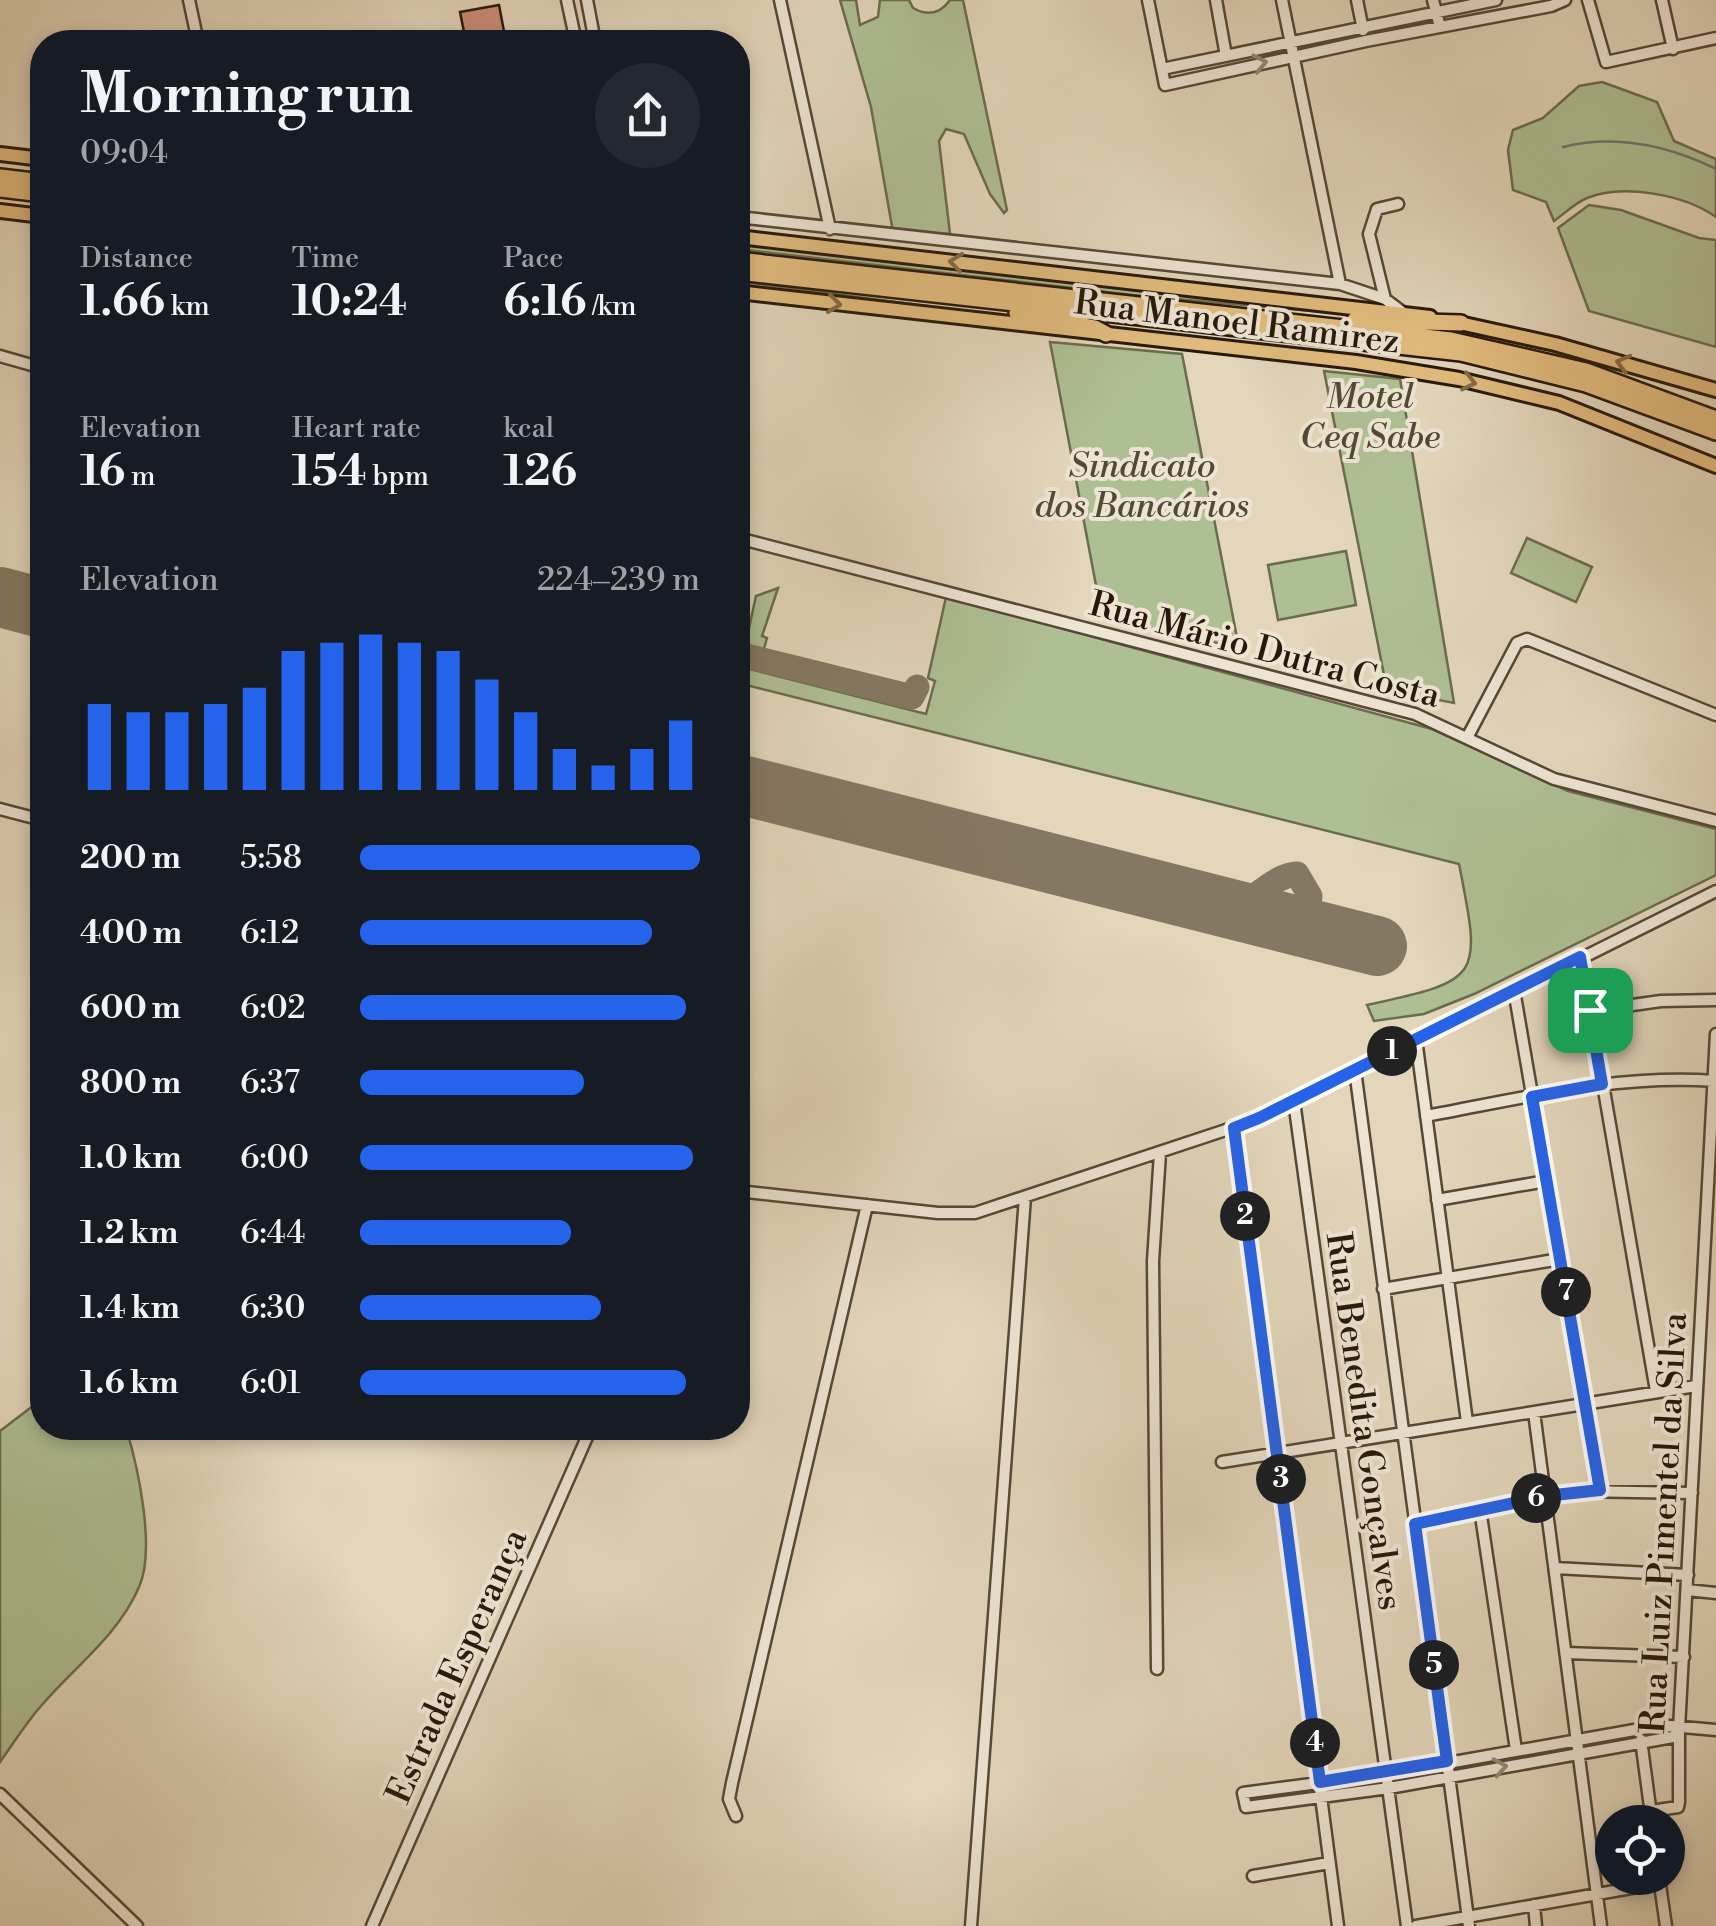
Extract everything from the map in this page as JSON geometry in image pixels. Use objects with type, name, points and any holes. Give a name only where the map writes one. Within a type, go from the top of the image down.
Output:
[{"type":"highway","points":[[0,177],[30,181]]},
{"type":"highway","points":[[0,189],[30,193]]},
{"type":"highway","points":[[750,261],[1451,340],[1586,371],[1716,419]]},
{"type":"highway","points":[[750,273],[1461,354],[1586,384],[1716,432]]},
{"type":"highway","points":[[971,299],[986,307],[1096,328],[1106,334]]},
{"type":"highway","points":[[1319,324],[1330,319],[1460,323]]},
{"type":"main road","points":[[0,154],[30,158]]},
{"type":"main road","points":[[0,211],[30,215]]},
{"type":"main road","points":[[750,238],[1402,312],[1555,344],[1716,390]]},
{"type":"main road","name":"Rua Manoel Ramirez","points":[[750,293],[1356,362],[1459,379],[1559,403],[1716,466]]},
{"type":"street","points":[[190,0],[196,30]]},
{"type":"street","points":[[567,0],[573,30]]},
{"type":"street","points":[[587,0],[593,30]]},
{"type":"street","points":[[780,0],[830,229]]},
{"type":"street","points":[[1148,0],[1166,85],[1440,27],[1511,6],[1565,0]]},
{"type":"street","points":[[1216,0],[1226,56]]},
{"type":"street","points":[[1282,0],[1340,284]]},
{"type":"street","points":[[1357,0],[1366,41]]},
{"type":"street","points":[[1162,69],[1362,28],[1434,6],[1496,0]]},
{"type":"street","points":[[1588,0],[1602,58],[1612,64],[1716,38]]},
{"type":"street","points":[[1662,0],[1673,49]]},
{"type":"street","points":[[1434,6],[1440,27]]},
{"type":"street","points":[[1385,299],[1369,226],[1377,209],[1398,204]]},
{"type":"street","points":[[750,219],[1340,284],[1385,299],[1402,312]]},
{"type":"street","points":[[0,356],[30,365]]},
{"type":"street","name":"Rua Mário Dutra Costa","points":[[750,541],[1416,714],[1468,736],[1517,643],[1527,639],[1716,715]]},
{"type":"street","points":[[1468,736],[1554,779],[1716,821]]},
{"type":"street","points":[[0,809],[30,817]]},
{"type":"street","points":[[750,1192],[975,1213],[1234,1128],[1716,891]]},
{"type":"street","points":[[1580,957],[1656,1391]]},
{"type":"street","points":[[1514,990],[1600,1490]]},
{"type":"street","points":[[1590,1010],[1662,1001],[1716,1000]]},
{"type":"street","name":"Rua Luiz Pimentel da Silva","points":[[1678,1805],[1716,1034]]},
{"type":"street","points":[[1416,1040],[1467,1422]]},
{"type":"street","points":[[1355,1070],[1468,1921]]},
{"type":"street","points":[[1426,1116],[1602,1084],[1660,1077],[1714,1081]]},
{"type":"street","name":"Rua Benedita Gonçalves","points":[[1294,1101],[1407,1926]]},
{"type":"street","points":[[1234,1128],[1338,1926]]},
{"type":"street","points":[[1157,1669],[1153,1261],[1160,1153]]},
{"type":"street","points":[[1437,1200],[1546,1182]]},
{"type":"street","points":[[971,1926],[1025,1197]]},
{"type":"street","points":[[736,1816],[730,1799],[732,1784],[867,1206]]},
{"type":"street","points":[[1384,1290],[1560,1259]]},
{"type":"street","points":[[1222,1462],[1696,1386]]},
{"type":"street","points":[[1534,1412],[1595,1878]]},
{"type":"street","name":"Estrada Esperança","points":[[372,1926],[586,1440]]},
{"type":"street","points":[[1415,1524],[1546,1496],[1600,1490],[1692,1492]]},
{"type":"street","points":[[1480,1509],[1516,1750]]},
{"type":"street","points":[[1555,1568],[1688,1575]]},
{"type":"street","points":[[1687,1590],[1716,1593]]},
{"type":"street","points":[[1566,1653],[1684,1656]]},
{"type":"street","points":[[1640,1729],[1650,1805]]},
{"type":"street","points":[[1679,1729],[1673,1738],[1388,1788],[1246,1808],[1244,1792],[1386,1774],[1640,1729],[1679,1729],[1716,1730]]},
{"type":"street","points":[[0,1794],[137,1926]]},
{"type":"street","points":[[1253,1876],[1329,1863]]},
{"type":"street","points":[[1416,1926],[1468,1921],[1595,1894]]},
{"type":"street","points":[[1597,1895],[1602,1926]]},
{"type":"street","points":[[1662,1895],[1666,1926]]},
{"type":"street","points":[[1534,1905],[1536,1926]]},
{"type":"green space","points":[[840,0],[856,0],[860,25],[878,17],[880,0],[909,0],[913,8],[928,13],[938,11],[950,0],[963,0],[1007,210],[1004,213],[990,194],[964,134],[946,129],[939,141],[950,234],[893,232],[871,107]]},
{"type":"green space","points":[[1602,82],[1657,102],[1674,141],[1716,159],[1716,217],[1671,197],[1618,192],[1587,198],[1554,221],[1546,202],[1513,190],[1508,150],[1513,130],[1543,118],[1579,86]]},
{"type":"green space","points":[[1589,205],[1621,210],[1699,238],[1716,240],[1716,347],[1589,311],[1558,228]]},
{"type":"green space","points":[[750,242],[1391,318],[1133,295],[750,250]]},
{"type":"green space","points":[[750,283],[1038,321],[750,289]]},
{"type":"green space","name":"Sindicato dos Bancários","points":[[1050,342],[1182,354],[1239,648],[1102,617]]},
{"type":"green space","name":"Motel Ceq Sabe","points":[[1324,371],[1400,379],[1454,703],[1387,690]]},
{"type":"green space","points":[[1527,538],[1592,567],[1576,602],[1511,573]]},
{"type":"green space","points":[[1346,551],[1356,605],[1278,620],[1268,565]]},
{"type":"green space","points":[[778,588],[762,636],[767,638],[762,656],[750,653],[750,624],[756,596]]},
{"type":"green space","points":[[946,597],[1432,729],[1568,791],[1716,829],[1716,875],[1474,994],[1424,1014],[1374,1021],[1367,1005],[1433,989],[1453,980],[1465,968],[1470,931],[1459,864],[750,686],[750,669],[926,714],[935,681],[928,678]]},
{"type":"green space","points":[[30,1408],[30,1440],[129,1440],[143,1508],[146,1552],[139,1587],[119,1621],[41,1706],[0,1762],[0,1431]]},
{"type":"building","points":[[499,5],[504,30],[464,30],[460,12]]},
{"type":"waterway","points":[[1563,147],[1602,142],[1641,144],[1716,169]]},
{"type":"taxiway","points":[[750,657],[912,697],[917,687]]},
{"type":"taxiway","points":[[1226,907],[1245,902],[1278,880],[1297,874],[1310,896],[1305,927]]},
{"type":"runway","points":[[0,597],[30,605]]},
{"type":"runway","points":[[750,787],[1377,946]]},
{"type":"route","points":[[1580,957],[1590,1010],[1602,1084],[1532,1097],[1600,1490],[1546,1496],[1415,1524],[1447,1761],[1320,1782],[1234,1128],[1580,957]]}]
